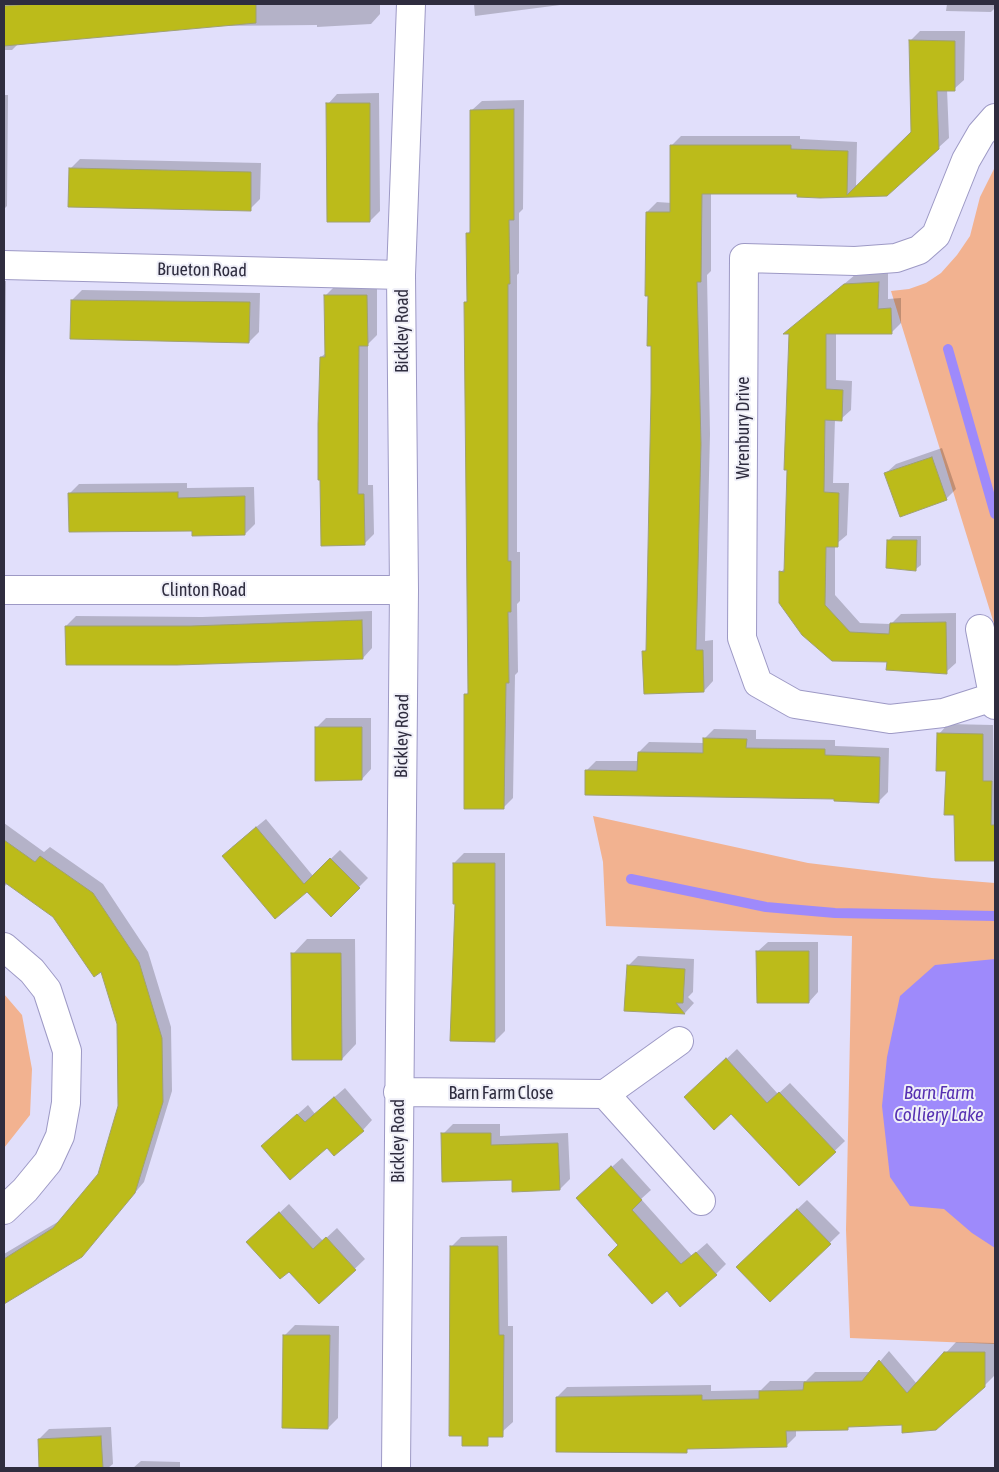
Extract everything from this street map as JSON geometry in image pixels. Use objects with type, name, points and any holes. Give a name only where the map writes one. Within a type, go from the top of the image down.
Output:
[{"type":"street","name":"Bickley Road","points":[[396,1468],[404,590],[401,275],[411,4]]},
{"type":"street","name":"Wrenbury Drive","points":[[980,629],[994,701],[943,713],[890,719],[795,704],[758,683],[742,638],[744,258],[855,261],[896,258],[919,250],[936,235],[966,160],[981,134],[995,118]]},
{"type":"street","name":"Brueton Road","points":[[4,265],[401,275]]},
{"type":"street","name":"Clinton Road","points":[[4,590],[404,590]]},
{"type":"street","points":[[4,947],[32,971],[47,990],[67,1050],[66,1103],[60,1136],[48,1162],[25,1190],[4,1210]]},
{"type":"street","points":[[679,1041],[605,1094],[701,1200]]},
{"type":"street","name":"Barn Farm Close","points":[[398,1092],[605,1094]]},
{"type":"shaded area","points":[[995,167],[995,627],[891,291],[909,289],[926,283],[941,273],[957,255],[970,236],[980,197]]},
{"type":"shaded area","points":[[593,816],[808,863],[932,878],[995,883],[995,1344],[850,1338],[846,1230],[852,936],[606,926],[603,862]]},
{"type":"shaded area","points":[[4,994],[22,1015],[32,1069],[30,1115],[4,1148]]},
{"type":"water","name":"Barn Farm Colliery Lake","points":[[995,959],[995,1248],[972,1233],[944,1209],[910,1206],[890,1177],[882,1106],[887,1057],[900,996],[935,965]]},
{"type":"building","points":[[31,4],[256,4],[256,23],[4,46],[4,6]]},
{"type":"building","points":[[909,40],[955,41],[955,91],[937,91],[939,149],[887,196],[820,198],[797,197],[797,194],[702,194],[701,282],[697,282],[701,444],[696,650],[703,650],[704,692],[644,694],[642,651],[646,651],[651,393],[651,346],[647,346],[648,296],[645,296],[646,212],[670,212],[670,145],[791,145],[791,149],[848,151],[847,195],[911,132]]},
{"type":"building","points":[[326,103],[370,103],[370,222],[327,222]]},
{"type":"building","points":[[514,109],[514,220],[509,220],[510,284],[508,284],[508,561],[511,561],[511,612],[508,612],[509,683],[506,683],[504,809],[464,809],[464,694],[468,694],[464,302],[467,302],[466,233],[470,233],[470,110]]},
{"type":"building","points":[[69,168],[251,172],[251,211],[68,207]]},
{"type":"building","points":[[879,282],[878,309],[891,308],[892,334],[826,334],[826,389],[843,390],[842,421],[825,420],[824,492],[839,493],[838,547],[826,547],[825,605],[850,632],[889,634],[890,623],[946,622],[947,674],[886,670],[887,662],[832,661],[802,635],[779,603],[779,571],[784,572],[787,470],[784,470],[789,334],[783,334],[844,284]]},
{"type":"building","points":[[324,295],[367,295],[368,346],[359,346],[358,494],[364,494],[365,545],[321,546],[318,424],[320,357],[325,357]]},
{"type":"building","points":[[71,300],[250,302],[249,343],[70,339]]},
{"type":"building","points":[[932,457],[947,500],[900,517],[884,473]]},
{"type":"building","points":[[178,492],[178,498],[245,496],[245,535],[192,536],[192,531],[69,532],[68,493]]},
{"type":"building","points":[[887,540],[917,540],[916,571],[886,568]]},
{"type":"building","points":[[362,620],[363,659],[177,665],[66,665],[65,626],[191,626]]},
{"type":"building","points":[[315,727],[362,727],[362,780],[315,781]]},
{"type":"building","points":[[937,733],[983,734],[983,781],[992,781],[991,825],[995,825],[995,861],[955,861],[954,815],[944,815],[946,771],[936,771]]},
{"type":"building","points":[[703,738],[747,739],[746,748],[825,749],[825,755],[880,757],[879,803],[834,801],[834,799],[585,795],[585,770],[637,771],[638,752],[703,753]]},
{"type":"building","points":[[256,827],[304,884],[330,858],[360,888],[331,917],[307,892],[275,919],[222,856]]},
{"type":"building","points":[[4,840],[35,862],[40,856],[93,893],[139,962],[162,1038],[163,1102],[135,1193],[82,1257],[4,1304],[4,1259],[53,1228],[98,1174],[118,1106],[117,1024],[101,972],[94,977],[53,917],[4,882]]},
{"type":"building","points":[[453,863],[495,863],[495,1042],[450,1041],[455,904],[453,904]]},
{"type":"building","points":[[756,951],[809,951],[809,1003],[757,1003]]},
{"type":"building","points":[[291,953],[341,953],[342,1060],[292,1060]]},
{"type":"building","points":[[627,965],[685,969],[683,1003],[676,1003],[685,1014],[624,1011]]},
{"type":"building","points":[[726,1058],[767,1103],[779,1092],[836,1152],[799,1186],[731,1114],[714,1130],[684,1097]]},
{"type":"building","points":[[334,1097],[364,1131],[334,1156],[327,1148],[290,1180],[261,1146],[297,1114],[305,1122]]},
{"type":"building","points":[[441,1133],[491,1133],[491,1145],[558,1143],[560,1190],[512,1192],[512,1180],[442,1182]]},
{"type":"building","points":[[611,1166],[642,1200],[632,1210],[681,1264],[696,1252],[717,1275],[680,1307],[667,1291],[652,1304],[608,1255],[618,1245],[576,1198]]},
{"type":"building","points":[[797,1209],[831,1244],[770,1302],[736,1267]]},
{"type":"building","points":[[279,1212],[313,1249],[326,1237],[356,1270],[319,1304],[289,1272],[280,1279],[246,1242]]},
{"type":"building","points":[[450,1246],[498,1246],[499,1335],[504,1335],[503,1437],[488,1437],[488,1446],[462,1446],[462,1436],[449,1436]]},
{"type":"building","points":[[283,1335],[330,1335],[328,1429],[282,1428]]},
{"type":"building","points":[[944,1352],[985,1352],[985,1387],[936,1430],[902,1433],[902,1425],[848,1427],[848,1430],[786,1431],[787,1447],[687,1449],[687,1453],[556,1452],[556,1397],[702,1395],[702,1400],[759,1399],[759,1391],[803,1390],[804,1382],[862,1381],[879,1360],[907,1393]]},
{"type":"building","points":[[101,1436],[103,1468],[39,1468],[38,1439]]},
{"type":"waterway","points":[[948,349],[995,514]]},
{"type":"waterway","points":[[631,879],[766,907],[835,913],[995,916]]}]
